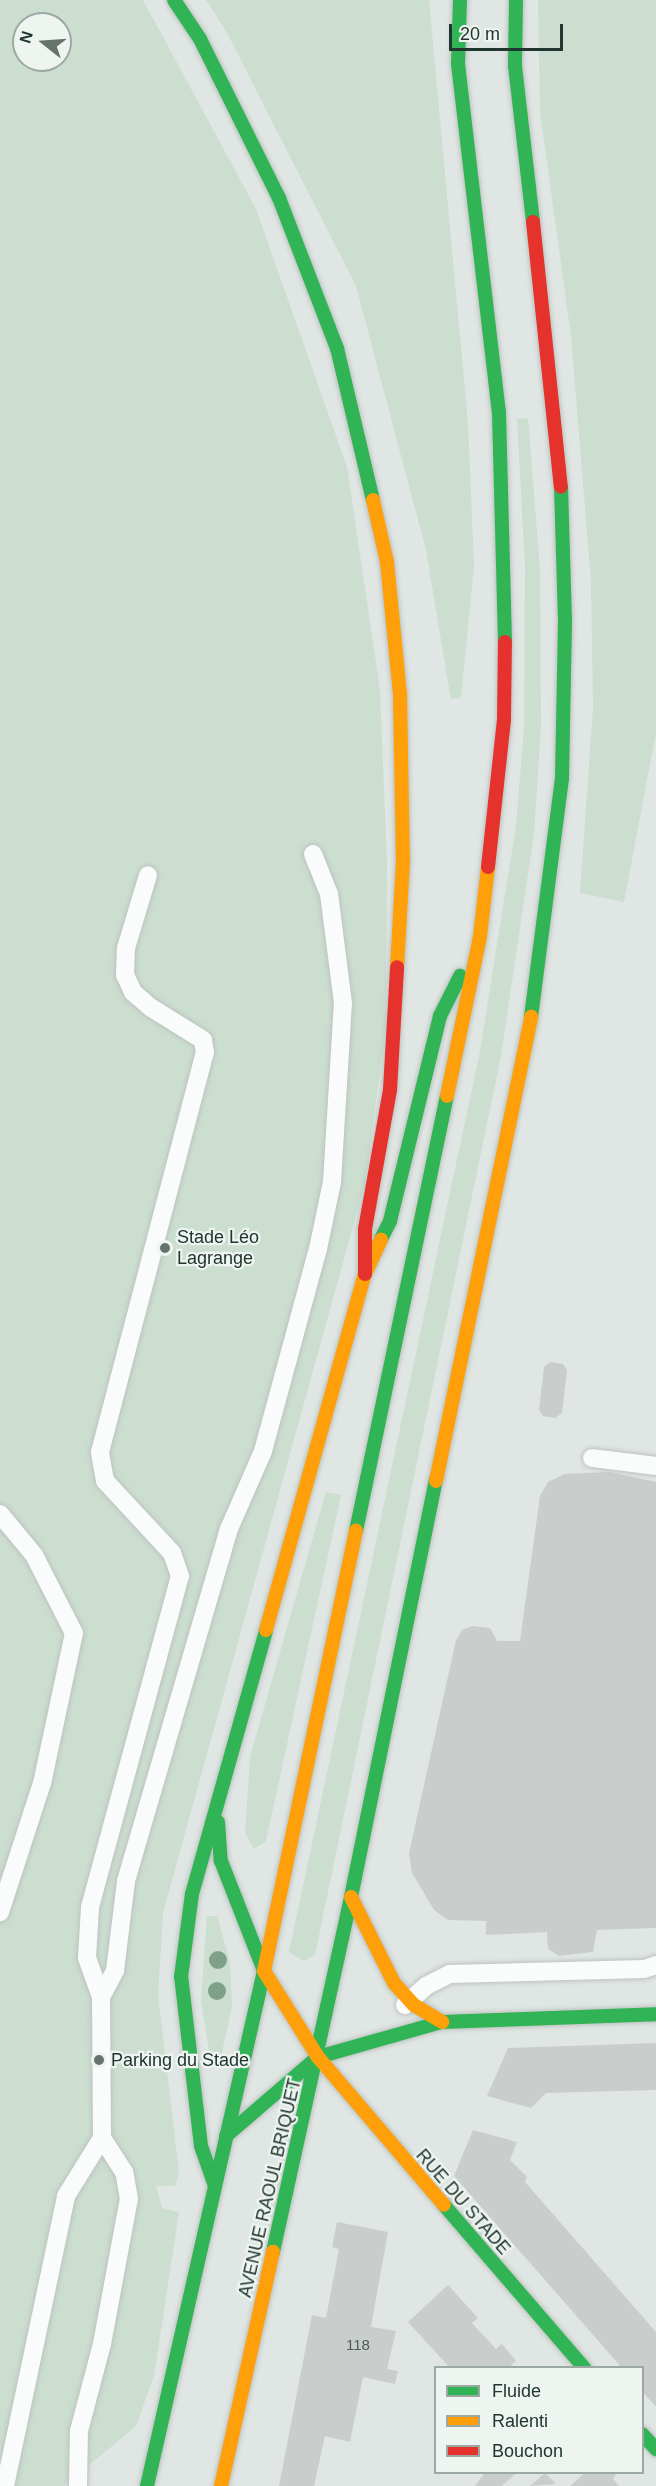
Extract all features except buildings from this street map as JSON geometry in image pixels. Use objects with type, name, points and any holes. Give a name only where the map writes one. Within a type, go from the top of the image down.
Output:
[{"type":"main road","points":[[174,0],[200,39],[279,198],[337,348],[387,562],[400,695],[403,861],[390,1090],[364,1229],[365,1274]]},
{"type":"main road","points":[[147,2486],[264,1971],[480,936],[504,719],[506,549],[499,413],[458,64],[460,0]]},
{"type":"main road","name":"AVENUE RAOUL BRIQUET","points":[[221,2486],[318,2057],[538,982],[562,778],[565,621],[560,462],[519,113],[516,0]]},
{"type":"main road","points":[[215,2186],[201,2146],[181,1977],[192,1894],[216,1799],[365,1274],[390,1221],[440,1016],[480,936]]},
{"type":"main road","name":"RUE DU STADE","points":[[216,1799],[221,1861],[264,1971],[318,2057],[583,2366]]},
{"type":"main road","points":[[351,1898],[383,1965],[408,1999],[442,2022]]},
{"type":"main road","points":[[226,2136],[318,2057],[442,2022],[656,2014]]},
{"type":"main road","points":[[644,2436],[656,2449]]},
{"type":"lane","points":[[101,1998],[118,1956],[126,1881],[229,1529],[263,1451],[318,1249],[332,1182],[343,1003],[329,894],[313,854]]},
{"type":"lane","points":[[5,2486],[66,2196],[102,2138],[101,1998],[87,1958],[97,1871],[180,1576],[172,1553],[105,1481],[100,1452],[204,1053],[203,1040],[150,1007],[133,992],[125,975],[126,948],[148,875]]},
{"type":"lane","points":[[592,1458],[656,1466]]},
{"type":"lane","points":[[0,1514],[34,1555],[74,1634],[42,1783],[0,1912]]},
{"type":"lane","points":[[392,2037],[408,1999],[450,1974],[644,1969],[656,1965]]},
{"type":"lane","points":[[78,2486],[79,2431],[102,2344],[129,2199],[124,2172],[102,2138]]},
{"type":"green space","name":"Stade Léo Lagrange","points":[[0,0],[143,0],[256,209],[347,467],[380,690],[387,862],[386,1027],[365,1183],[163,1913],[158,1994],[179,2173],[175,2186],[156,2186],[162,2208],[179,2212],[154,2376],[136,2426],[64,2486],[0,2486]]},
{"type":"green space","points":[[206,0],[429,0],[468,423],[474,566],[461,698],[451,699],[426,550],[356,286],[226,31]]},
{"type":"green space","points":[[538,0],[656,0],[656,733],[624,902],[580,893],[593,707],[591,582],[571,336],[540,112]]},
{"type":"green space","points":[[528,418],[540,569],[541,727],[534,833],[501,1056],[315,1955],[303,1961],[289,1952],[480,1051],[516,826],[524,728],[525,567],[517,419]]},
{"type":"green space","points":[[326,1492],[341,1495],[266,1841],[254,1849],[245,1833],[250,1757]]},
{"type":"green space","points":[[207,1916],[217,1916],[230,1962],[232,2006],[220,2062],[211,2063],[201,2001]]},
{"type":"traffic: fast","points":[[174,0],[200,39],[279,198],[337,348],[373,500]]},
{"type":"traffic: fast","points":[[460,0],[458,64],[499,413],[505,642]]},
{"type":"traffic: fast","points":[[516,0],[515,66],[533,222]]},
{"type":"traffic: fast","points":[[531,1017],[562,778],[565,621],[561,487]]},
{"type":"traffic: fast","points":[[381,1239],[390,1221],[440,1016],[460,976]]},
{"type":"traffic: fast","points":[[356,1531],[447,1096]]},
{"type":"traffic: fast","points":[[351,1897],[436,1481]]},
{"type":"traffic: fast","points":[[215,2186],[201,2146],[181,1977],[192,1894],[266,1630]]},
{"type":"traffic: fast","points":[[218,1822],[221,1861],[264,1971]]},
{"type":"traffic: fast","points":[[273,2252],[351,1897]]},
{"type":"traffic: fast","points":[[147,2486],[264,1971]]},
{"type":"traffic: fast","points":[[226,2136],[318,2057],[442,2022],[656,2014]]},
{"type":"traffic: fast","points":[[444,2205],[582,2366]]},
{"type":"traffic: fast","points":[[644,2436],[656,2449]]},
{"type":"traffic: slow","points":[[373,500],[387,562],[400,695],[403,861],[397,967]]},
{"type":"traffic: slow","points":[[447,1096],[480,936],[488,867]]},
{"type":"traffic: slow","points":[[436,1481],[531,1017]]},
{"type":"traffic: slow","points":[[266,1630],[365,1274],[381,1239]]},
{"type":"traffic: slow","points":[[264,1971],[356,1531]]},
{"type":"traffic: slow","points":[[351,1897],[394,1983],[414,2005],[442,2022]]},
{"type":"traffic: slow","points":[[264,1971],[318,2057],[444,2205]]},
{"type":"traffic: slow","points":[[221,2486],[273,2252]]},
{"type":"traffic: jam","points":[[533,222],[561,487]]},
{"type":"traffic: jam","points":[[488,867],[504,719],[505,642]]},
{"type":"traffic: jam","points":[[365,1274],[365,1229],[390,1090],[397,967]]},
{"type":"place","name":"Stade Léo Lagrange","points":[[165,1248]]},
{"type":"place","name":"Parking du Stade","points":[[99,2060]]}]
